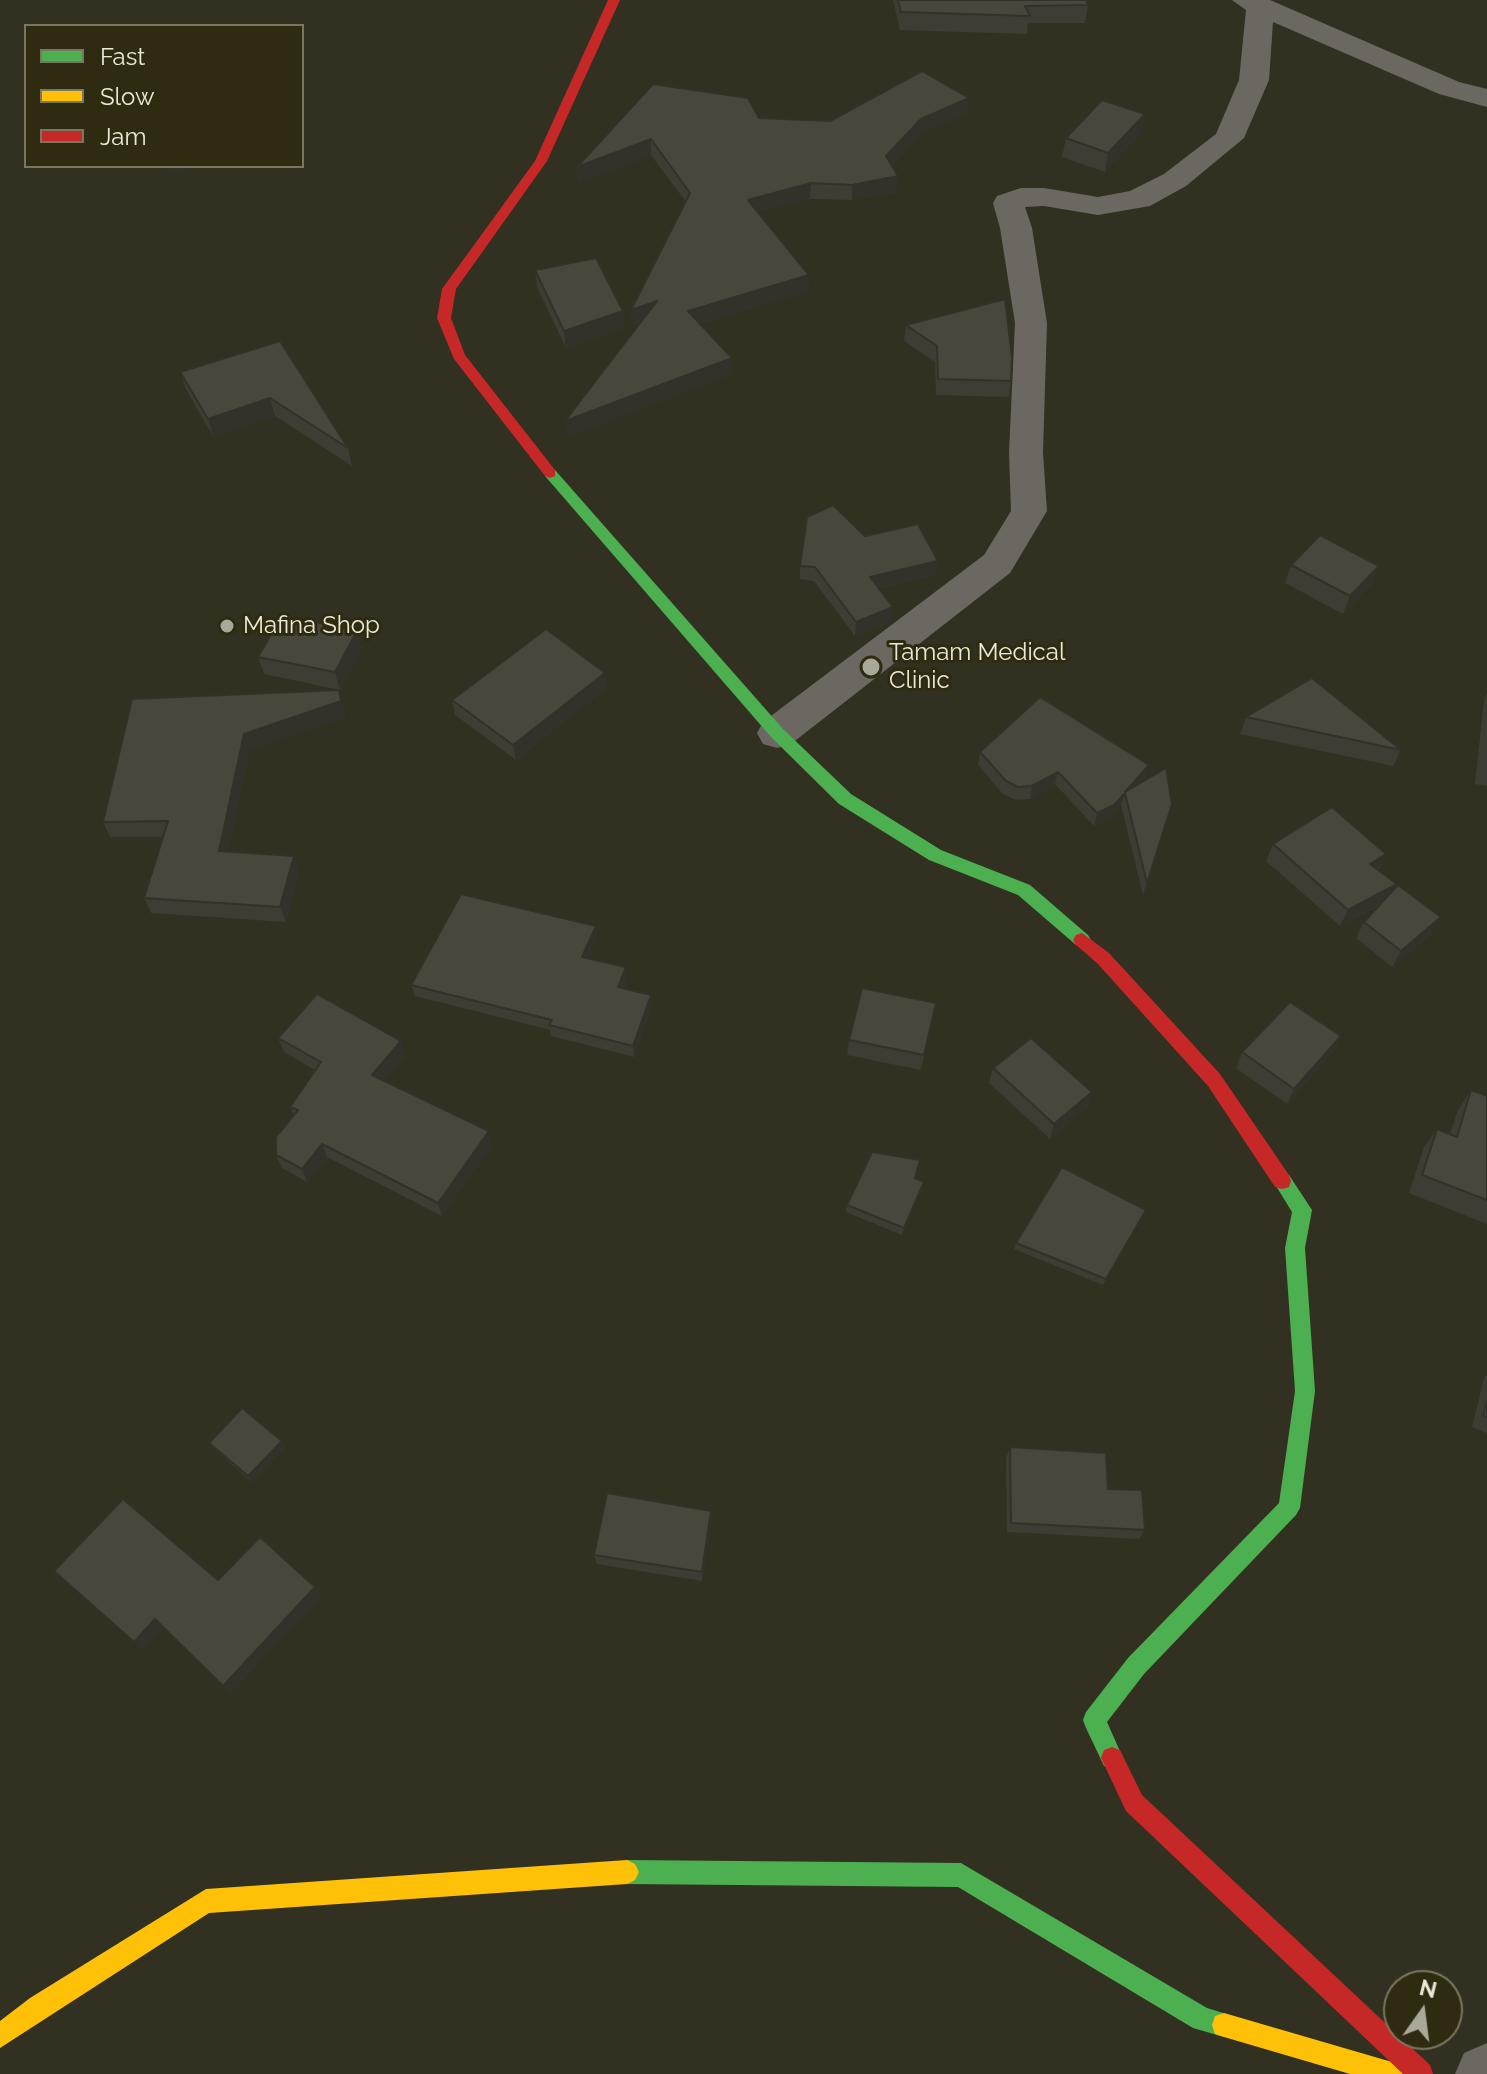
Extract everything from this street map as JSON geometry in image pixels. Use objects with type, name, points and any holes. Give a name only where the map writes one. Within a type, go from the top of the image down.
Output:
[{"type":"street","points":[[614,0],[541,161],[449,289],[444,318],[459,356],[573,503],[777,733],[845,799],[935,855],[1024,890],[1103,958],[1214,1080],[1302,1210],[1295,1248],[1305,1391],[1289,1508],[1136,1666],[1094,1720],[1134,1803],[1421,2074]]},
{"type":"street","points":[[777,733],[997,564],[1029,511],[1026,452],[1031,323],[1016,228],[1008,203],[1021,197],[1044,197],[1098,206],[1139,199],[1175,180],[1229,138],[1254,80],[1253,4],[1449,88],[1487,98]]},
{"type":"street","points":[[0,2036],[39,2007],[206,1901],[650,1870],[961,1875],[1202,2019],[1392,2074]]},
{"type":"building","points":[[898,0],[1086,0],[1088,5],[1025,6],[1030,16],[901,12]]},
{"type":"building","points":[[922,71],[969,98],[921,119],[886,156],[898,176],[852,185],[811,183],[748,200],[809,275],[688,311],[732,358],[565,421],[657,301],[631,310],[690,193],[651,139],[577,167],[653,84],[748,98],[759,118],[830,121]]},
{"type":"building","points":[[1102,100],[1145,114],[1108,153],[1066,138]]},
{"type":"building","points":[[596,258],[623,311],[564,331],[535,270]]},
{"type":"building","points":[[1005,299],[1012,357],[1011,381],[938,379],[937,346],[906,325]]},
{"type":"building","points":[[280,341],[348,448],[270,398],[208,419],[180,372]]},
{"type":"building","points":[[833,505],[865,536],[918,524],[938,561],[870,577],[893,607],[856,622],[815,567],[800,566],[807,517]]},
{"type":"building","points":[[1320,535],[1379,566],[1350,596],[1291,565]]},
{"type":"building","points":[[282,615],[357,631],[335,672],[258,657]]},
{"type":"building","points":[[546,629],[605,673],[513,745],[452,700]]},
{"type":"building","points":[[1312,678],[1401,750],[1246,717]]},
{"type":"building","points":[[339,690],[341,701],[244,734],[219,851],[294,856],[280,907],[144,898],[168,821],[103,822],[132,699]]},
{"type":"building","points":[[1040,697],[1149,765],[1125,792],[1166,768],[1172,804],[1147,883],[1125,793],[1114,805],[1097,813],[1058,772],[1032,786],[1018,787],[1006,781],[980,752]]},
{"type":"building","points":[[1332,807],[1386,854],[1370,864],[1397,884],[1348,910],[1273,844]]},
{"type":"building","points":[[1398,885],[1441,917],[1401,951],[1364,922]]},
{"type":"building","points":[[461,894],[596,926],[582,957],[626,967],[618,987],[651,995],[633,1046],[549,1025],[552,1020],[411,985]]},
{"type":"building","points":[[862,988],[936,1003],[924,1055],[849,1040]]},
{"type":"building","points":[[317,994],[401,1041],[372,1075],[489,1131],[438,1203],[322,1144],[302,1169],[276,1155],[276,1137],[298,1110],[290,1107],[321,1062],[278,1038]]},
{"type":"building","points":[[1290,1002],[1341,1036],[1294,1089],[1242,1052]]},
{"type":"building","points":[[1031,1038],[1092,1092],[1054,1124],[993,1068]]},
{"type":"building","points":[[1471,1090],[1487,1096],[1487,1200],[1422,1175],[1437,1129],[1457,1137]]},
{"type":"building","points":[[872,1152],[920,1160],[915,1178],[924,1182],[904,1228],[847,1205]]},
{"type":"building","points":[[1062,1167],[1146,1210],[1106,1279],[1016,1243]]},
{"type":"building","points":[[242,1408],[282,1441],[248,1476],[209,1443]]},
{"type":"building","points":[[1010,1447],[1106,1453],[1108,1489],[1142,1490],[1145,1530],[1011,1523]]},
{"type":"building","points":[[607,1493],[711,1511],[702,1572],[594,1555]]},
{"type":"building","points":[[123,1499],[218,1580],[260,1537],[315,1587],[223,1686],[155,1619],[134,1642],[54,1571]]},
{"type":"traffic: fast","points":[[550,473],[777,733],[845,799],[935,855],[1024,890],[1082,940]]},
{"type":"traffic: fast","points":[[1112,1758],[1094,1720],[1136,1666],[1289,1508],[1305,1391],[1295,1248],[1302,1210],[1282,1181]]},
{"type":"traffic: fast","points":[[627,1872],[961,1875],[1202,2019],[1224,2025]]},
{"type":"traffic: slow","points":[[0,2036],[39,2007],[206,1901],[627,1872]]},
{"type":"traffic: slow","points":[[1224,2025],[1392,2074]]},
{"type":"traffic: jam","points":[[550,473],[459,356],[444,318],[449,289],[541,161],[614,0]]},
{"type":"traffic: jam","points":[[1082,940],[1103,958],[1214,1080],[1282,1181]]},
{"type":"traffic: jam","points":[[1112,1758],[1134,1803],[1421,2074]]},
{"type":"place","name":"Mafina Shop","points":[[227,626]]},
{"type":"place","name":"Tamam Medical Clinic","points":[[871,667]]}]
